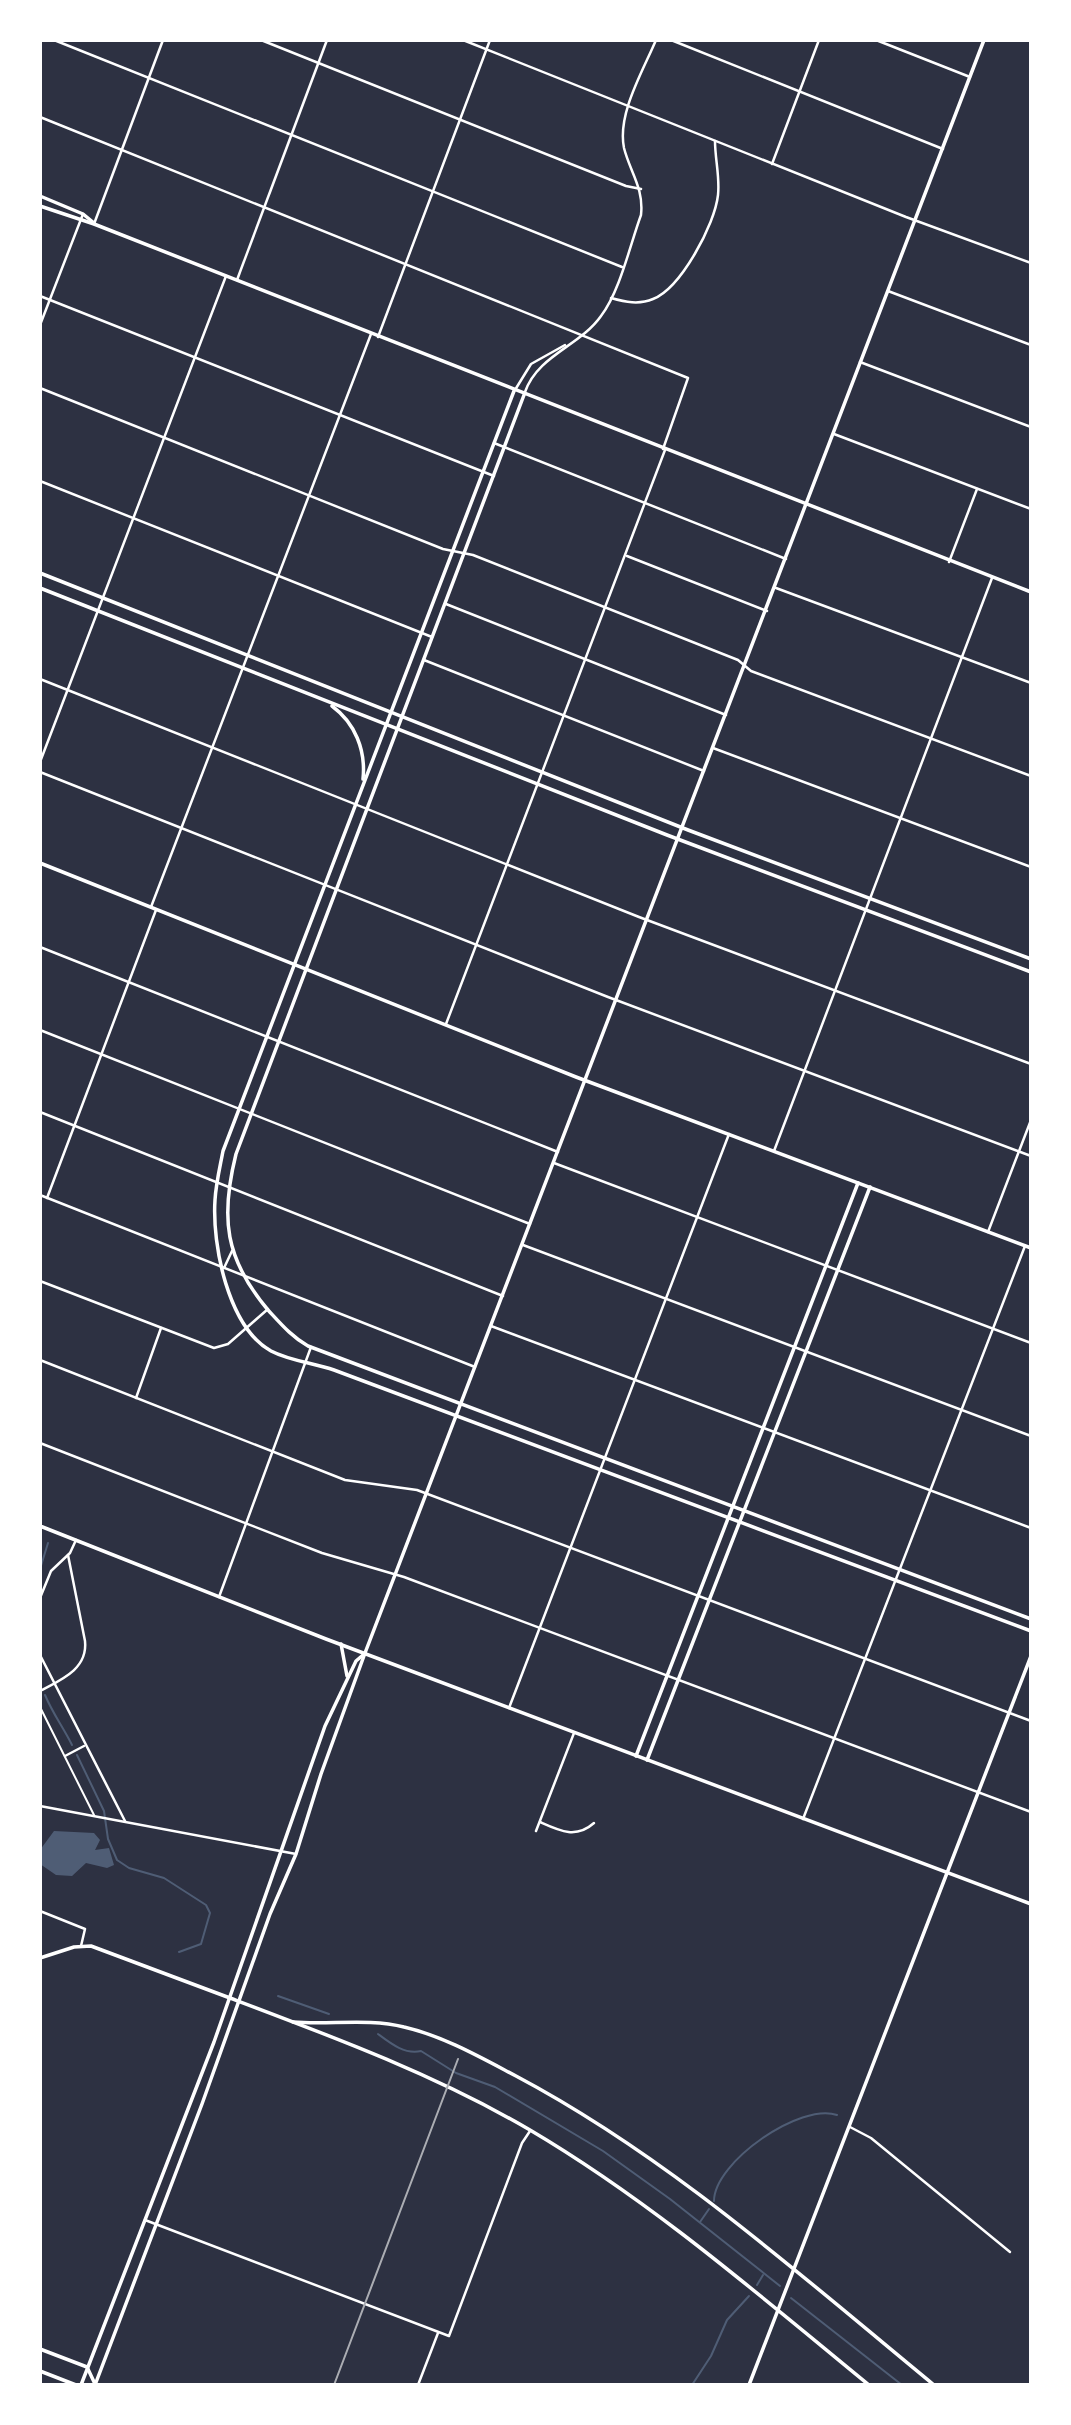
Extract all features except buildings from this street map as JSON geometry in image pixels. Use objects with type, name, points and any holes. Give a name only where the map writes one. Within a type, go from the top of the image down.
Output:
[{"type":"street","points":[[54,40],[622,267]]},
{"type":"street","points":[[94,223],[163,40]]},
{"type":"street","points":[[261,40],[626,186],[641,189]]},
{"type":"street","points":[[237,280],[327,40]]},
{"type":"street","points":[[463,40],[772,164],[1031,263]]},
{"type":"street","points":[[378,337],[490,40]]},
{"type":"street","points":[[656,40],[629,107],[623,133],[624,146],[641,189],[641,215],[611,298],[602,315],[583,334],[531,364],[514,391],[223,1151],[217,1183],[215,1228],[223,1268],[235,1309],[247,1327],[269,1350],[456,1416],[1031,1630]]},
{"type":"street","points":[[671,40],[943,149]]},
{"type":"street","points":[[772,164],[819,40]]},
{"type":"street","points":[[876,40],[970,78]]},
{"type":"street","points":[[94,2385],[296,1854],[336,1731],[365,1653],[984,40]]},
{"type":"street","points":[[40,117],[688,378],[645,503],[446,1024]]},
{"type":"street","points":[[611,298],[634,303],[648,301],[663,294],[676,280],[705,234],[714,213],[718,187],[715,141]]},
{"type":"street","points":[[40,196],[83,214],[94,223]]},
{"type":"street","points":[[40,206],[80,221],[94,223],[524,395],[1031,592]]},
{"type":"street","points":[[40,325],[83,214]]},
{"type":"street","points":[[40,762],[226,276]]},
{"type":"street","points":[[888,291],[1031,345]]},
{"type":"street","points":[[40,296],[494,476]]},
{"type":"street","points":[[151,907],[371,334]]},
{"type":"street","points":[[568,343],[538,369],[524,395],[236,1153],[229,1188],[228,1214],[232,1251],[242,1275],[268,1309],[293,1336],[311,1348],[1031,1619]]},
{"type":"street","points":[[860,362],[1031,427]]},
{"type":"street","points":[[40,388],[1031,776]]},
{"type":"street","points":[[833,434],[1031,509]]},
{"type":"street","points":[[494,443],[786,559]]},
{"type":"street","points":[[40,481],[432,637]]},
{"type":"street","points":[[949,562],[977,488]]},
{"type":"street","points":[[625,555],[767,611]]},
{"type":"street","points":[[40,573],[682,828],[1031,959]]},
{"type":"street","points":[[774,1151],[992,578]]},
{"type":"street","points":[[40,587],[678,839],[1031,972]]},
{"type":"street","points":[[775,588],[1031,683]]},
{"type":"street","points":[[445,604],[726,715]]},
{"type":"street","points":[[424,660],[704,771]]},
{"type":"street","points":[[40,679],[647,920],[1031,1064]]},
{"type":"street","points":[[324,701],[341,713],[357,736],[363,761],[362,786]]},
{"type":"street","points":[[713,748],[1031,867]]},
{"type":"street","points":[[40,772],[617,1000],[1031,1156]]},
{"type":"street","points":[[40,863],[585,1080],[1028,1247],[993,1329],[803,1819]]},
{"type":"street","points":[[47,1198],[157,909]]},
{"type":"street","points":[[40,947],[558,1153]]},
{"type":"street","points":[[40,1030],[530,1224]]},
{"type":"street","points":[[40,1112],[503,1296]]},
{"type":"street","points":[[988,1232],[1031,1120]]},
{"type":"street","points":[[509,1708],[729,1135]]},
{"type":"street","points":[[554,1163],[1031,1343]]},
{"type":"street","points":[[636,1756],[858,1183]]},
{"type":"street","points":[[647,1760],[870,1187]]},
{"type":"street","points":[[40,1195],[475,1367]]},
{"type":"street","points":[[522,1245],[1031,1436]]},
{"type":"street","points":[[223,1268],[232,1251]]},
{"type":"street","points":[[40,1281],[218,1349],[228,1344],[268,1309]]},
{"type":"street","points":[[491,1326],[1031,1528]]},
{"type":"street","points":[[136,1398],[161,1328]]},
{"type":"street","points":[[219,1597],[311,1348]]},
{"type":"street","points":[[40,1360],[345,1480],[403,1486],[427,1494],[1031,1721]]},
{"type":"street","points":[[40,1443],[321,1553],[396,1575],[1031,1812]]},
{"type":"street","points":[[40,1526],[574,1733],[1031,1904]]},
{"type":"street","points":[[40,1598],[51,1571],[68,1555],[76,1540]]},
{"type":"street","points":[[40,1691],[76,1668],[86,1650],[68,1555]]},
{"type":"street","points":[[341,1644],[347,1679]]},
{"type":"street","points":[[40,2371],[78,2385],[88,2367],[230,1998],[325,1726],[356,1661],[365,1653]]},
{"type":"street","points":[[40,1655],[125,1821]]},
{"type":"street","points":[[750,2385],[1031,1657]]},
{"type":"street","points":[[325,1726],[336,1731]]},
{"type":"street","points":[[536,1831],[574,1733]]},
{"type":"street","points":[[65,1756],[85,1745]]},
{"type":"street","points":[[40,1806],[296,1854]]},
{"type":"street","points":[[539,1822],[573,1834],[582,1833],[594,1823]]},
{"type":"street","points":[[40,1911],[85,1929],[82,1945]]},
{"type":"street","points":[[40,1958],[82,1945],[239,2001],[448,2087],[530,2131],[621,2188],[778,2310],[869,2385]]},
{"type":"street","points":[[293,2022],[400,2026],[446,2041],[551,2095],[646,2155],[794,2270],[934,2385]]},
{"type":"street","points":[[850,2127],[871,2138],[1010,2252]]},
{"type":"street","points":[[144,2219],[449,2336],[522,2143],[530,2131]]},
{"type":"street","points":[[418,2385],[439,2332]]},
{"type":"street","points":[[40,2349],[88,2367]]},
{"type":"street","points":[[88,2367],[94,2385]]},
{"type":"lane","points":[[40,1707],[95,1816]]},
{"type":"water","points":[[54,1831],[94,1833],[100,1840],[95,1850],[109,1848],[114,1865],[107,1868],[86,1863],[72,1876],[56,1875],[40,1864],[40,1850]]},
{"type":"waterway","points":[[40,1569],[48,1543]]},
{"type":"waterway","points":[[45,1695],[72,1745]]},
{"type":"waterway","points":[[77,1755],[104,1811],[108,1839],[117,1860],[129,1868],[164,1878],[206,1905],[210,1913],[201,1944],[179,1952]]},
{"type":"waterway","points":[[278,1996],[329,2014]]},
{"type":"waterway","points":[[378,2034],[398,2047],[421,2051],[456,2073],[495,2087],[603,2151],[670,2199],[780,2286]]},
{"type":"waterway","points":[[714,2201],[718,2186],[728,2169],[762,2139],[803,2117],[821,2113],[837,2115]]},
{"type":"waterway","points":[[700,2222],[709,2209]]},
{"type":"waterway","points":[[757,2285],[763,2275]]},
{"type":"waterway","points":[[692,2385],[711,2356],[727,2320],[749,2296]]},
{"type":"waterway","points":[[791,2298],[902,2385]]},
{"type":"railway","points":[[334,2385],[458,2059]]}]
